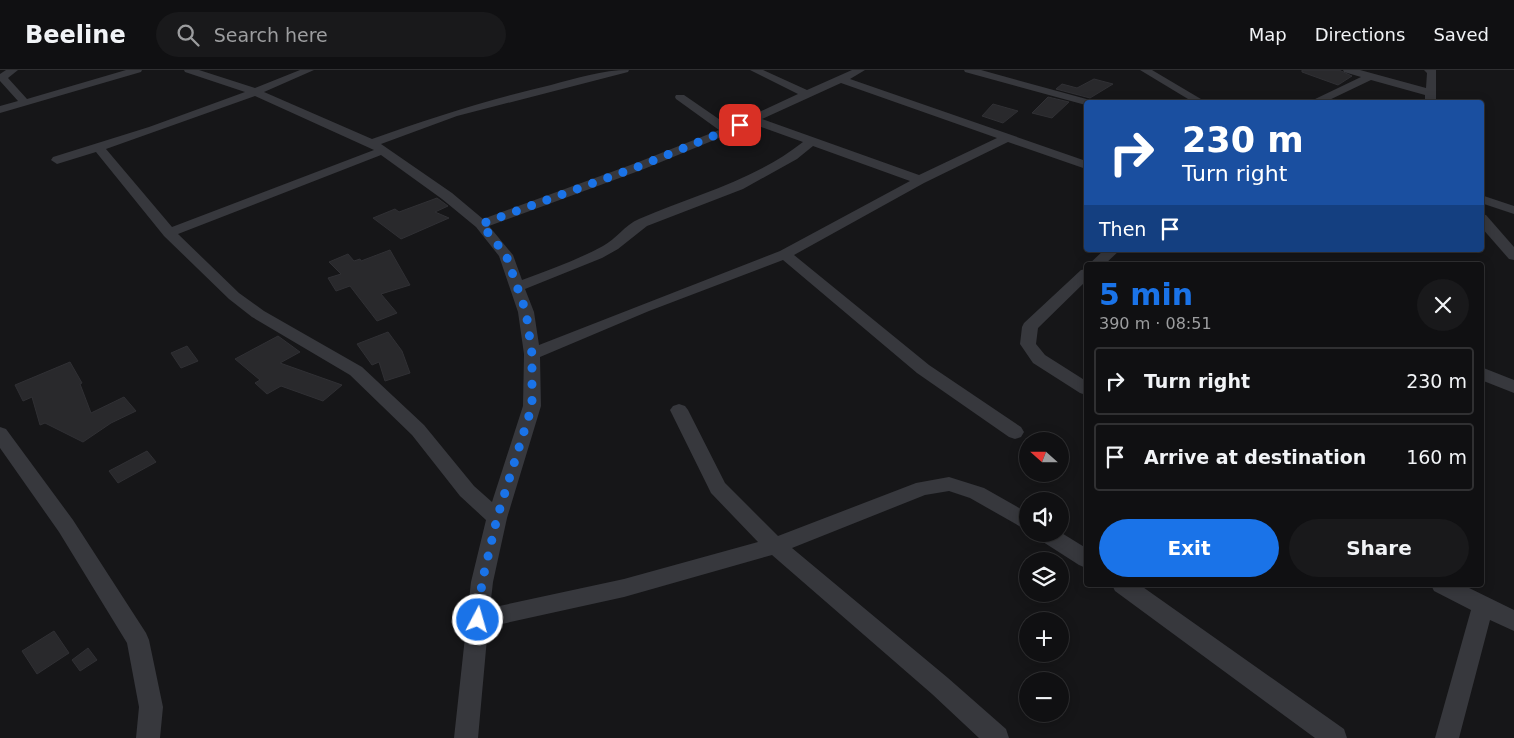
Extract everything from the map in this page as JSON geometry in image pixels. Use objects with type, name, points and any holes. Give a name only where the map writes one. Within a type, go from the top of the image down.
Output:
[{"type":"street","points":[[13,70],[2,77],[24,103]]},
{"type":"street","points":[[0,110],[137,70]]},
{"type":"street","points":[[193,70],[255,92],[289,109],[372,143],[384,150],[447,196],[481,224],[506,255],[526,312],[532,354],[532,406],[497,518],[482,582],[466,738]]},
{"type":"street","points":[[57,160],[99,148],[255,92],[309,70]]},
{"type":"street","points":[[372,143],[453,114],[624,70]]},
{"type":"street","points":[[755,70],[808,95]]},
{"type":"street","points":[[481,224],[640,166],[728,131],[843,80],[860,70]]},
{"type":"street","points":[[968,70],[1084,101]]},
{"type":"street","points":[[1145,70],[1197,100]]},
{"type":"street","points":[[1348,70],[1430,98],[1432,72],[1429,70]]},
{"type":"street","points":[[1321,100],[1369,76]]},
{"type":"street","points":[[843,80],[1084,164]]},
{"type":"street","points":[[680,97],[728,131]]},
{"type":"street","points":[[753,120],[920,180]]},
{"type":"street","points":[[532,354],[644,308],[785,254],[920,180],[1006,138]]},
{"type":"street","points":[[517,287],[602,252],[617,243],[631,229],[642,223],[738,186],[793,156],[812,141]]},
{"type":"street","points":[[99,148],[169,233],[242,302],[258,314],[356,371],[418,430],[467,491],[497,518]]},
{"type":"street","points":[[169,233],[384,150]]},
{"type":"street","points":[[1484,200],[1514,210]]},
{"type":"street","points":[[1484,221],[1514,256]]},
{"type":"street","points":[[1099,262],[1111,252]]},
{"type":"street","points":[[785,254],[923,369],[1015,432]]},
{"type":"street","points":[[1084,275],[1030,327],[1028,344],[1039,359],[1084,388]]},
{"type":"street","points":[[1484,374],[1514,387]]},
{"type":"street","points":[[678,410],[718,488],[775,546],[940,686],[997,738]]},
{"type":"street","points":[[0,434],[66,526],[138,640],[151,707],[148,738]]},
{"type":"street","points":[[478,620],[624,588],[775,546],[923,488],[949,484],[977,493],[1019,517]]},
{"type":"street","points":[[1059,542],[1084,558]]},
{"type":"street","points":[[1446,587],[1514,621]]},
{"type":"street","points":[[1132,589],[1335,738]]},
{"type":"street","points":[[1447,738],[1483,605]]},
{"type":"building","points":[[1302,70],[1339,70],[1352,76],[1338,85],[1302,72]]},
{"type":"building","points":[[1094,79],[1113,84],[1090,98],[1056,89],[1062,84],[1077,88]]},
{"type":"building","points":[[1048,97],[1069,102],[1052,118],[1032,113]]},
{"type":"building","points":[[993,104],[1018,111],[1003,123],[982,116]]},
{"type":"building","points":[[437,198],[448,206],[435,212],[449,218],[401,239],[373,218],[395,209],[399,212]]},
{"type":"building","points":[[390,250],[410,285],[381,294],[397,313],[377,321],[350,286],[336,291],[328,278],[341,274],[329,262],[348,254],[354,261],[360,259],[361,261]]},
{"type":"building","points":[[388,332],[402,351],[410,373],[385,381],[379,362],[372,365],[357,344]]},
{"type":"building","points":[[278,336],[300,352],[280,363],[342,385],[323,401],[281,386],[267,394],[255,383],[260,380],[235,359]]},
{"type":"building","points":[[187,346],[198,361],[181,368],[171,353]]},
{"type":"building","points":[[70,362],[82,383],[80,384],[91,413],[124,397],[136,411],[111,423],[83,442],[45,423],[40,425],[32,397],[23,401],[15,385]]},
{"type":"building","points":[[147,451],[156,462],[118,483],[109,471]]},
{"type":"building","points":[[54,631],[69,653],[37,674],[22,651]]},
{"type":"building","points":[[88,648],[97,660],[80,671],[72,660]]},
{"type":"route","points":[[478,620],[482,582],[497,518],[532,406],[532,354],[526,312],[506,255],[481,224],[640,166],[740,125]]}]
